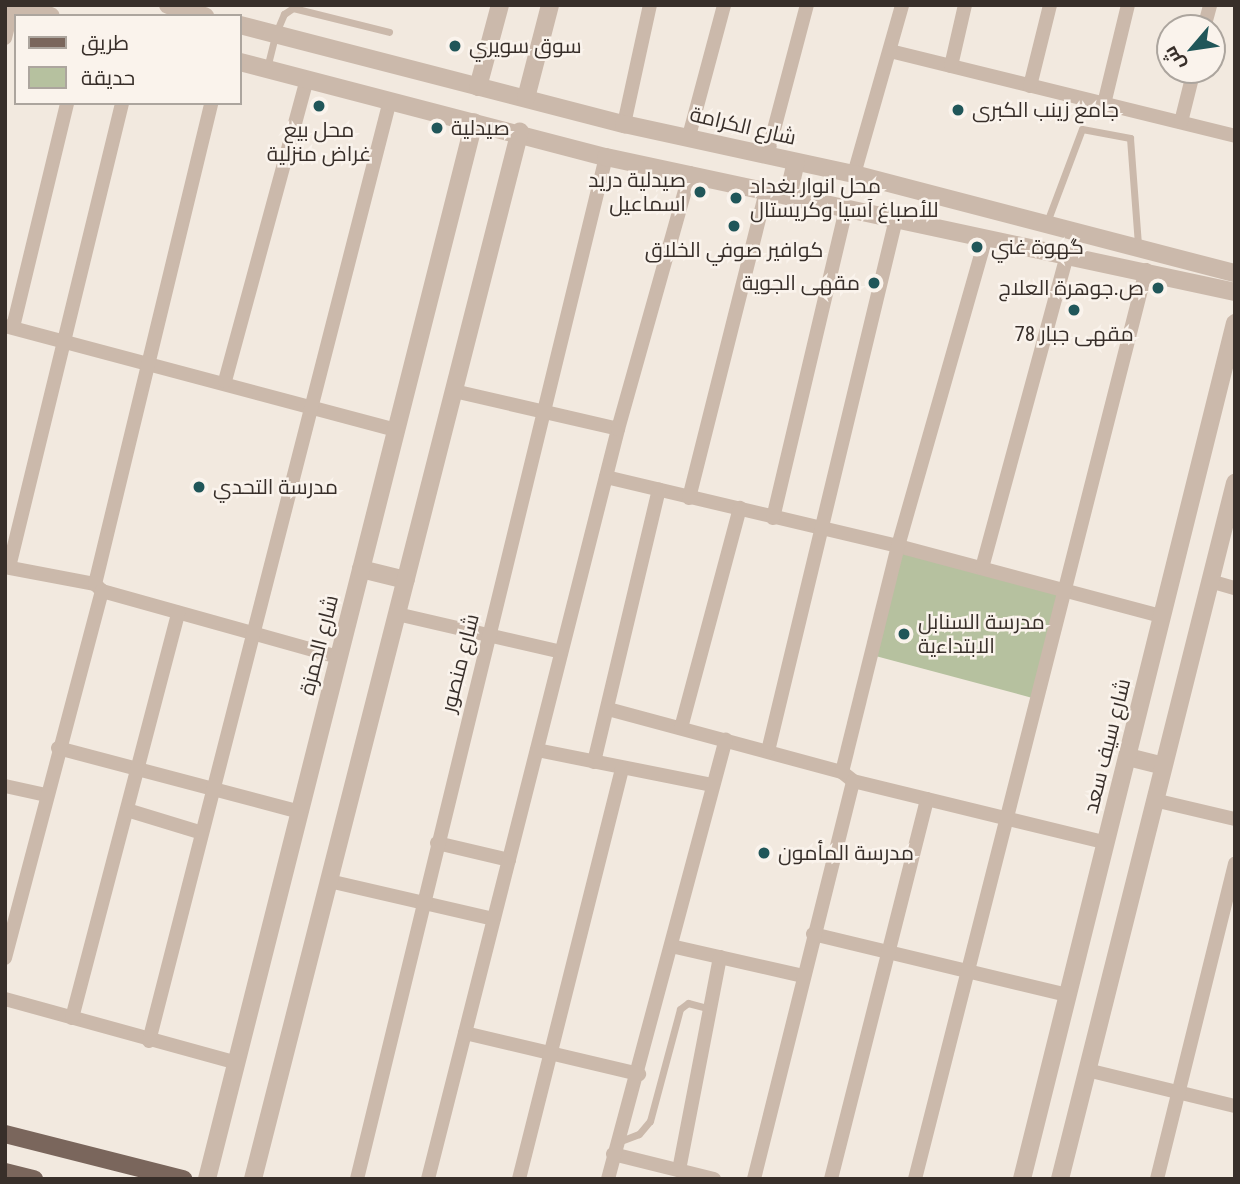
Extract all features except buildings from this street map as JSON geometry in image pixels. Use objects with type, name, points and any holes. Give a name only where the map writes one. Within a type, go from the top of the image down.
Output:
[{"type":"main road","points":[[5,1134],[183,1179]]},
{"type":"main road","points":[[5,1172],[34,1179]]},
{"type":"street","points":[[169,5],[198,14]]},
{"type":"street","points":[[478,87],[500,5]]},
{"type":"street","points":[[526,98],[550,5]]},
{"type":"street","points":[[624,124],[650,5]]},
{"type":"street","points":[[689,136],[724,5]]},
{"type":"street","points":[[767,156],[807,5]]},
{"type":"street","points":[[854,174],[902,5]]},
{"type":"street","points":[[951,66],[965,5]]},
{"type":"street","points":[[1030,86],[1050,5]]},
{"type":"street","points":[[1104,104],[1128,5]]},
{"type":"street","points":[[5,38],[11,6],[43,14]]},
{"type":"street","name":"شارع الكرامة","points":[[242,27],[624,124],[854,174],[1138,250],[1235,273]]},
{"type":"street","points":[[891,51],[1235,136]]},
{"type":"street","points":[[242,63],[474,122],[520,131],[606,157],[1068,256],[1146,270],[1235,292]]},
{"type":"street","points":[[225,381],[307,79]]},
{"type":"street","points":[[1181,122],[1190,84]]},
{"type":"street","points":[[149,1041],[390,100]]},
{"type":"street","points":[[66,105],[9,326],[64,339],[149,365],[225,381],[396,430]]},
{"type":"street","points":[[122,105],[7,567],[98,588],[339,657]]},
{"type":"street","points":[[5,958],[98,588],[211,105]]},
{"type":"street","name":"شارع الحمزة","points":[[208,1179],[474,122]]},
{"type":"street","points":[[253,1179],[520,131]]},
{"type":"street","name":"شارع منصور","points":[[357,1179],[606,157]]},
{"type":"street","points":[[788,196],[796,162]]},
{"type":"street","points":[[428,1179],[618,429],[690,173]]},
{"type":"street","points":[[689,498],[766,191]]},
{"type":"street","points":[[773,518],[846,208]]},
{"type":"street","points":[[768,751],[896,219]]},
{"type":"street","points":[[754,1179],[814,934],[898,546],[986,238]]},
{"type":"street","points":[[982,568],[1068,256]]},
{"type":"street","points":[[915,1179],[1146,270]]},
{"type":"street","name":"شارع سيف سعد","points":[[1022,1179],[1235,323]]},
{"type":"street","points":[[454,391],[618,429]]},
{"type":"street","points":[[606,477],[898,546],[1162,616]]},
{"type":"street","points":[[1060,1179],[1235,483]]},
{"type":"street","points":[[594,762],[659,490]]},
{"type":"street","points":[[681,728],[740,508]]},
{"type":"street","points":[[361,569],[405,580]]},
{"type":"street","points":[[1210,581],[1235,588]]},
{"type":"street","points":[[72,1018],[178,613]]},
{"type":"street","points":[[397,614],[561,652]]},
{"type":"street","points":[[608,709],[768,751],[928,799],[1107,843]]},
{"type":"street","points":[[608,1179],[639,1074],[726,740]]},
{"type":"street","points":[[58,748],[300,812]]},
{"type":"street","points":[[537,750],[712,786]]},
{"type":"street","points":[[1128,757],[1163,766]]},
{"type":"street","points":[[519,1179],[622,769]]},
{"type":"street","points":[[5,786],[46,794]]},
{"type":"street","points":[[831,1179],[928,799]]},
{"type":"street","points":[[1154,800],[1235,819]]},
{"type":"street","points":[[127,810],[202,833]]},
{"type":"street","points":[[437,843],[509,860]]},
{"type":"street","points":[[1157,1179],[1235,864]]},
{"type":"street","points":[[329,881],[494,919]]},
{"type":"street","points":[[814,934],[1067,995]]},
{"type":"street","points":[[671,946],[803,976]]},
{"type":"street","points":[[679,1170],[720,957]]},
{"type":"street","points":[[5,999],[149,1041],[237,1063]]},
{"type":"street","points":[[465,1033],[639,1074]]},
{"type":"street","points":[[1087,1070],[1235,1106]]},
{"type":"street","points":[[615,1149],[714,1179]]},
{"type":"lane","points":[[267,69],[275,35],[284,14],[293,8],[389,32]]},
{"type":"lane","points":[[1046,226],[1082,129],[1130,138],[1138,250]]},
{"type":"lane","points":[[615,1149],[639,1134],[650,1121],[680,1009],[688,1003],[710,1009]]},
{"type":"green space","points":[[898,546],[1064,591],[1035,699],[869,654]]},
{"type":"place","name":"سوق سويري","points":[[455,46]]},
{"type":"place","name":"محل بيع غراض منزلية","points":[[319,106]]},
{"type":"place","name":"جامع زينب الكبرى","points":[[958,110]]},
{"type":"place","name":"صيدلية","points":[[437,128]]},
{"type":"place","name":"صيدلية دريد اسماعيل","points":[[700,192]]},
{"type":"place","name":"محل انوار بغداد للأصباغ آسيا وكريستال","points":[[736,198]]},
{"type":"place","name":"كوافير صوفي الخلاق","points":[[734,226]]},
{"type":"place","name":"گهوة غني","points":[[977,247]]},
{"type":"place","name":"مقهى الجوية","points":[[874,283]]},
{"type":"place","name":"ص.جوهرة العلاج","points":[[1158,288]]},
{"type":"place","name":"مقهى جبار 78","points":[[1074,310]]},
{"type":"place","name":"مدرسة التحدي","points":[[199,487]]},
{"type":"place","name":"مدرسة السنابل الابتداءية","points":[[904,634]]},
{"type":"place","name":"مدرسة المأمون","points":[[764,853]]}]
